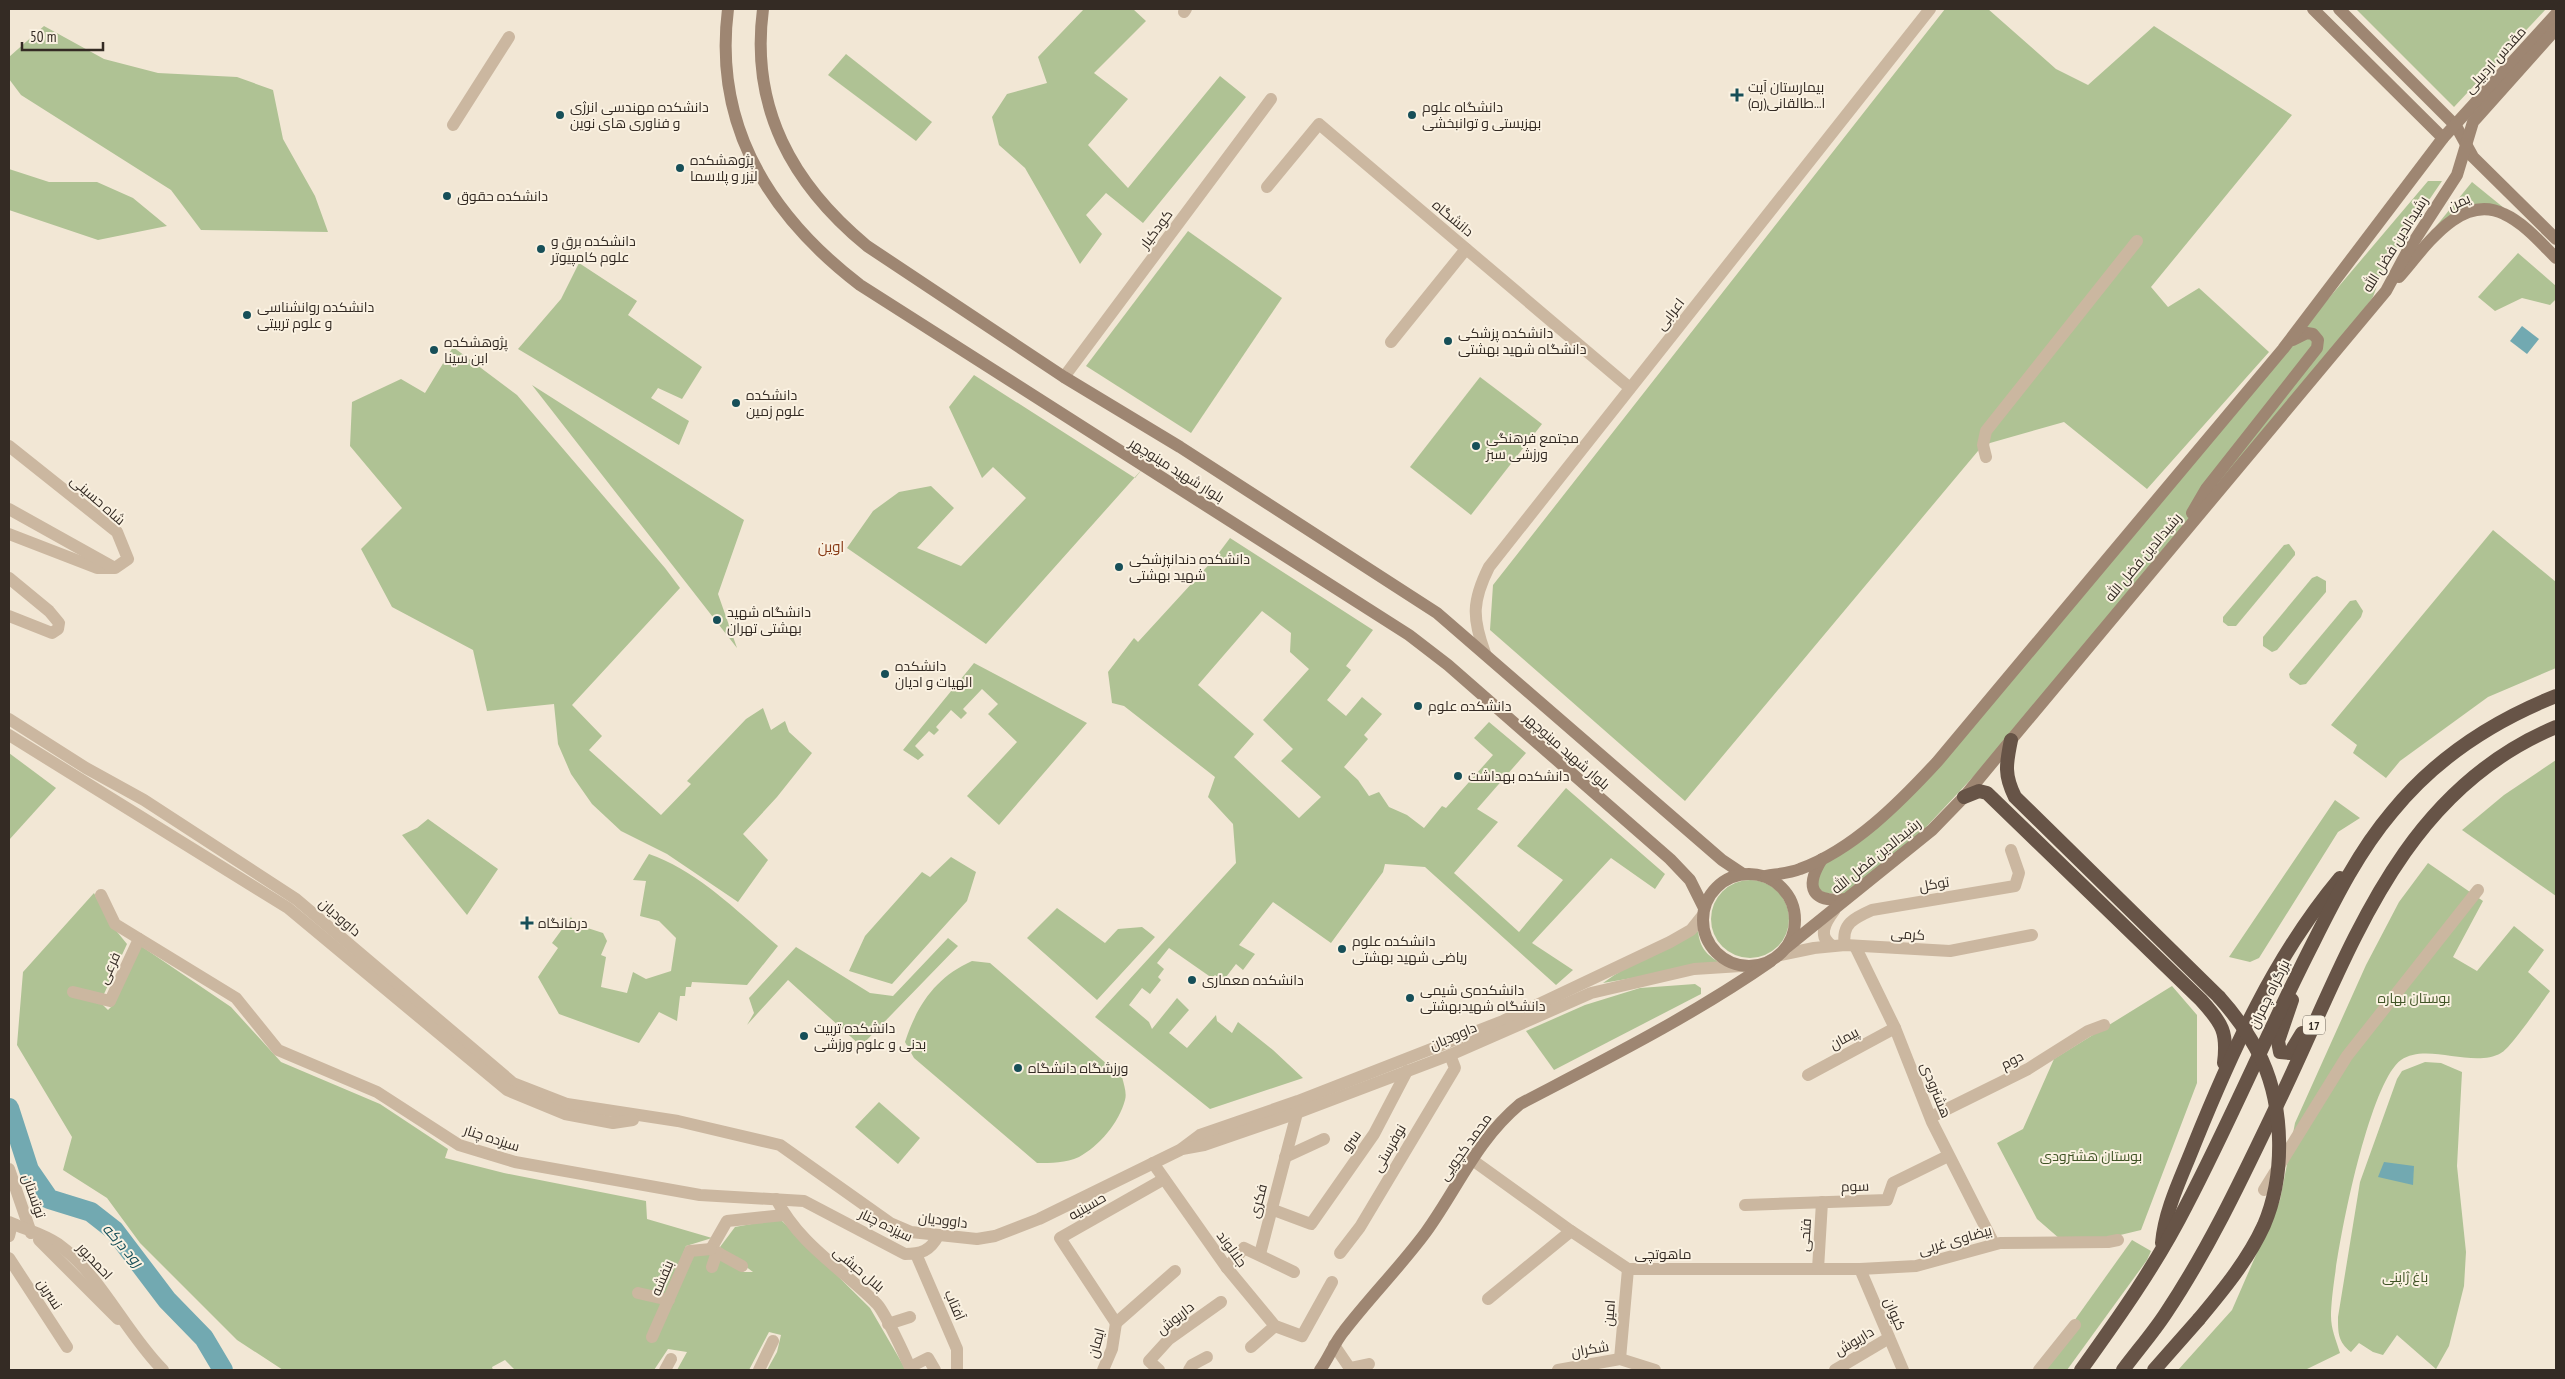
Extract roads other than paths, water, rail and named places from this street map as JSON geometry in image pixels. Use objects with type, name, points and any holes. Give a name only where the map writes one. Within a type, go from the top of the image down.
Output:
[{"type":"highway","name":"بزرگراه چمران","points":[[2081,1370],[2139,1290],[2161,1252],[2194,1190],[2299,970],[2363,851],[2392,811],[2426,776],[2471,739],[2520,710],[2556,696]]},
{"type":"highway","name":"17","points":[[2123,1370],[2166,1313],[2222,1218],[2360,926],[2393,866],[2430,818],[2471,779],[2507,752],[2533,737],[2556,728]]},
{"type":"highway","points":[[2011,740],[2006,764],[2007,782],[2015,798],[2219,997],[2248,1035],[2266,1070],[2276,1113],[2278,1157],[2271,1204],[2255,1243],[2234,1276],[2154,1370]]},
{"type":"highway","points":[[1964,797],[1979,790],[1986,793],[2207,1007],[2225,1034],[2227,1043],[2222,1079]]},
{"type":"highway","points":[[2161,1252],[2168,1213],[2222,1079],[2284,953],[2316,906],[2363,851]]},
{"type":"highway","points":[[2299,970],[2287,1017],[2278,1041],[2278,1049],[2285,1054],[2293,1050],[2334,982]]},
{"type":"main road","name":"بلوار شهید مینوچهر","points":[[728,9],[730,92],[744,143],[768,191],[781,210],[814,247],[860,285],[1410,635],[1448,665],[1670,859],[1690,880],[1704,911]]},
{"type":"main road","name":"بلوار شهید مینوچهر","points":[[763,9],[760,34],[761,62],[766,94],[775,126],[794,168],[820,202],[867,246],[1064,377],[1180,447],[1420,602],[1485,653],[1722,860],[1743,874]]},
{"type":"main road","points":[[2313,9],[2443,138]]},
{"type":"main road","points":[[2339,9],[2456,126],[2474,157],[2556,239]]},
{"type":"main road","name":"مقدس اردبیلی","points":[[2443,138],[2456,126],[2556,14]]},
{"type":"main road","name":"مقدس اردبیلی","points":[[2466,142],[2473,122],[2556,28]]},
{"type":"main road","name":"رشیدالدین فضل الله","points":[[1766,876],[1799,869],[1822,859],[1887,812],[1937,762],[2283,349],[2443,138]]},
{"type":"main road","name":"رشیدالدین فضل الله","points":[[1780,954],[1841,903],[1910,850],[1964,797],[2386,291],[2407,252],[2457,175],[2466,142]]},
{"type":"main road","name":"یمن","points":[[2386,291],[2448,223],[2476,209],[2487,208],[2506,214],[2556,258]]},
{"type":"main road","points":[[2178,539],[2206,489],[2313,355],[2317,348],[2318,340],[2313,334],[2307,332],[2283,349]]},
{"type":"main road","points":[[1822,859],[1813,874],[1812,884],[1815,892],[1822,898],[1841,903]]},
{"type":"main road","points":[[1743,874],[1766,876],[1779,883],[1788,894],[1794,906],[1796,920],[1794,935],[1780,954],[1756,966],[1741,966],[1728,961],[1716,953],[1708,942],[1703,929],[1704,911],[1718,885],[1730,878],[1743,874]]},
{"type":"main road","name":"محمد کچویی","points":[[1320,1370],[1334,1345],[1426,1232],[1471,1159],[1490,1133],[1520,1104],[1726,993],[1780,954]]},
{"type":"street","name":"اعرابی","points":[[1485,653],[1476,628],[1476,606],[1480,584],[1489,567],[1930,9]]},
{"type":"street","points":[[453,125],[509,37]]},
{"type":"street","name":"کودکیار","points":[[1064,377],[1271,99]]},
{"type":"street","name":"دانشگاه","points":[[1267,187],[1319,124],[1630,388]]},
{"type":"street","points":[[1986,457],[1983,445],[1986,431],[2137,241]]},
{"type":"street","points":[[1391,342],[1466,249]]},
{"type":"street","name":"شاه حسینی","points":[[9,446],[116,532],[128,559],[115,568]]},
{"type":"street","points":[[9,509],[115,568]]},
{"type":"street","points":[[9,534],[97,568],[115,568]]},
{"type":"street","points":[[9,578],[49,611],[59,623],[58,629],[52,633],[9,616]]},
{"type":"street","name":"داوودیان","points":[[9,719],[188,828],[296,899],[513,1083],[567,1104],[696,1125],[780,1145],[890,1223],[911,1232],[938,1236],[977,1239],[1019,1228],[1180,1150],[1200,1135],[1298,1101],[1588,988],[1694,970],[1741,966]]},
{"type":"street","name":"داوودیان","points":[[9,735],[288,908],[471,1063],[507,1090],[565,1114],[613,1123],[652,1117]]},
{"type":"street","points":[[184,843],[188,828]]},
{"type":"street","name":"توکل","points":[[1844,946],[1843,935],[1846,927],[1855,917],[1872,910],[2015,886],[2019,873],[2011,850]]},
{"type":"street","points":[[2264,1190],[2347,1056],[2478,890]]},
{"type":"street","name":"سیزده چنار","points":[[101,895],[115,924],[236,998],[278,1050],[377,1092],[459,1145],[515,1162],[700,1195],[804,1201],[906,1254],[924,1253],[934,1245],[938,1236]]},
{"type":"street","name":"هشترودی","points":[[1841,903],[1824,927],[1823,936],[1827,943],[1844,946],[1895,1028],[1948,1156],[1994,1244]]},
{"type":"street","name":"داوودیان","points":[[1180,1150],[1204,1146],[1450,1055],[1588,988],[1670,942],[1691,930],[1704,911]]},
{"type":"street","name":"کرمی","points":[[1780,954],[1844,946],[1950,951],[2032,935]]},
{"type":"street","name":"فرعی","points":[[73,992],[110,1001],[139,939]]},
{"type":"street","name":"دوم","points":[[1931,1117],[2028,1069],[2088,1031],[2104,1024]]},
{"type":"street","name":"پیمان","points":[[1808,1075],[1895,1028]]},
{"type":"street","name":"نوفرستی","points":[[1340,1252],[1360,1227],[1455,1068],[1450,1055]]},
{"type":"street","name":"سرو","points":[[1271,1209],[1311,1224],[1378,1128],[1408,1071]]},
{"type":"street","name":"فکری","points":[[1260,1254],[1297,1113]]},
{"type":"street","points":[[1285,1157],[1324,1139]]},
{"type":"street","name":"سوم","points":[[1744,1205],[1887,1200],[1893,1183],[1948,1156]]},
{"type":"street","name":"ماهوتچی","points":[[1471,1159],[1571,1231],[1628,1269],[1860,1269]]},
{"type":"street","name":"جلالوند","points":[[1153,1163],[1227,1268],[1275,1326]]},
{"type":"street","name":"توتستان","points":[[9,1169],[31,1233]]},
{"type":"street","name":"حسینیه","points":[[1116,1323],[1060,1238],[1164,1178]]},
{"type":"street","name":"بلال حبشی","points":[[776,1199],[784,1215],[817,1253],[878,1304],[911,1369]]},
{"type":"street","name":"فتحی","points":[[1818,1269],[1822,1202]]},
{"type":"street","points":[[712,1267],[714,1250],[727,1221],[784,1215]]},
{"type":"street","name":"احمدپور","points":[[10,1227],[31,1233],[57,1244],[64,1250],[112,1302],[142,1350],[163,1370]]},
{"type":"street","points":[[1488,1299],[1571,1231]]},
{"type":"street","name":"بیضاوی غربی","points":[[1860,1269],[1921,1266],[1994,1244],[2009,1242],[2108,1242],[2118,1240]]},
{"type":"street","points":[[1227,1268],[1244,1248],[1260,1254],[1294,1272]]},
{"type":"street","points":[[714,1250],[742,1266]]},
{"type":"street","name":"بنفشه","points":[[652,1337],[690,1251],[714,1250]]},
{"type":"street","name":"آفتاب","points":[[916,1254],[957,1349],[957,1370]]},
{"type":"street","name":"نسرین","points":[[9,1258],[67,1347]]},
{"type":"street","name":"امین","points":[[1620,1359],[1628,1269]]},
{"type":"street","name":"کیوان","points":[[1860,1269],[1903,1370]]},
{"type":"street","points":[[1116,1323],[1175,1271]]},
{"type":"street","points":[[1251,1347],[1275,1326],[1302,1336],[1332,1282]]},
{"type":"street","points":[[638,1293],[668,1300]]},
{"type":"street","name":"داریوش","points":[[1159,1370],[1149,1361],[1169,1339],[1221,1302]]},
{"type":"street","points":[[888,1324],[910,1317]]},
{"type":"street","name":"ایمان","points":[[1103,1370],[1112,1348],[1116,1323]]},
{"type":"street","points":[[2039,1370],[2075,1325]]},
{"type":"street","name":"داریوش","points":[[1835,1370],[1889,1338]]},
{"type":"street","points":[[758,1370],[773,1341]]},
{"type":"street","points":[[1334,1345],[1351,1369],[1369,1364]]},
{"type":"street","points":[[1189,1370],[1192,1366],[1208,1357]]},
{"type":"street","points":[[911,1369],[928,1358],[935,1370]]},
{"type":"street","name":"شکران","points":[[1558,1370],[1620,1359],[1655,1370]]},
{"type":"water","points":[[2522,326],[2539,339],[2527,354],[2510,341]]},
{"type":"water","points":[[2384,1162],[2414,1166],[2413,1185],[2378,1177]]},
{"type":"waterway","name":"رود درکه","points":[[9,1108],[29,1170],[49,1199],[91,1212],[114,1230],[167,1300],[204,1338],[223,1370]]},
{"type":"place","name":"بیمارستان آیت ا...طالقانی(ره)","points":[[1737,95]]},
{"type":"place","name":"دانشکده مهندسی انرژی و فناوری های نوین","points":[[560,115]]},
{"type":"place","name":"دانشگاه علوم بهزیستی و توانبخشی","points":[[1412,115]]},
{"type":"place","name":"پژوهشکده لیزر و پلاسما","points":[[680,168]]},
{"type":"place","name":"دانشکده حقوق","points":[[447,196]]},
{"type":"place","name":"دانشکده برق و علوم کامپیوتر","points":[[541,249]]},
{"type":"place","name":"دانشکده روانشناسی و علوم تربیتی","points":[[247,315]]},
{"type":"place","name":"دانشکده پزشکی دانشگاه شهید بهشتی","points":[[1448,341]]},
{"type":"place","name":"پژوهشکده ابن سینا","points":[[434,350]]},
{"type":"place","name":"دانشکده علوم زمین","points":[[736,403]]},
{"type":"place","name":"مجتمع فرهنگی ورزشی سبز","points":[[1476,446]]},
{"type":"place","name":"دانشکده دندانپزشکی شهید بهشتی","points":[[1119,567]]},
{"type":"place","name":"دانشگاه شهید بهشتی تهران","points":[[717,620]]},
{"type":"place","name":"دانشکده الهیات و ادیان","points":[[885,674]]},
{"type":"place","name":"دانشکده علوم","points":[[1418,706]]},
{"type":"place","name":"دانشکده بهداشت","points":[[1458,776]]},
{"type":"place","name":"درمانگاه","points":[[527,923]]},
{"type":"place","name":"دانشکده علوم ریاضی شهید بهشتی","points":[[1342,949]]},
{"type":"place","name":"دانشکده معماری","points":[[1192,980]]},
{"type":"place","name":"دانشکده‌ی شیمی دانشگاه شهیدبهشتی","points":[[1410,998]]},
{"type":"place","name":"دانشکده تربیت بدنی و علوم ورزشی","points":[[804,1036]]},
{"type":"place","name":"ورزشگاه دانشگاه","points":[[1018,1068]]},
{"type":"district","name":"اوین","points":[[831,546]]},
{"type":"park label","name":"بوستان بهاره","points":[[2414,998]]},
{"type":"park label","name":"بوستان هشترودی","points":[[2091,1156]]},
{"type":"park label","name":"باغ ژاپنی","points":[[2405,1277]]}]
